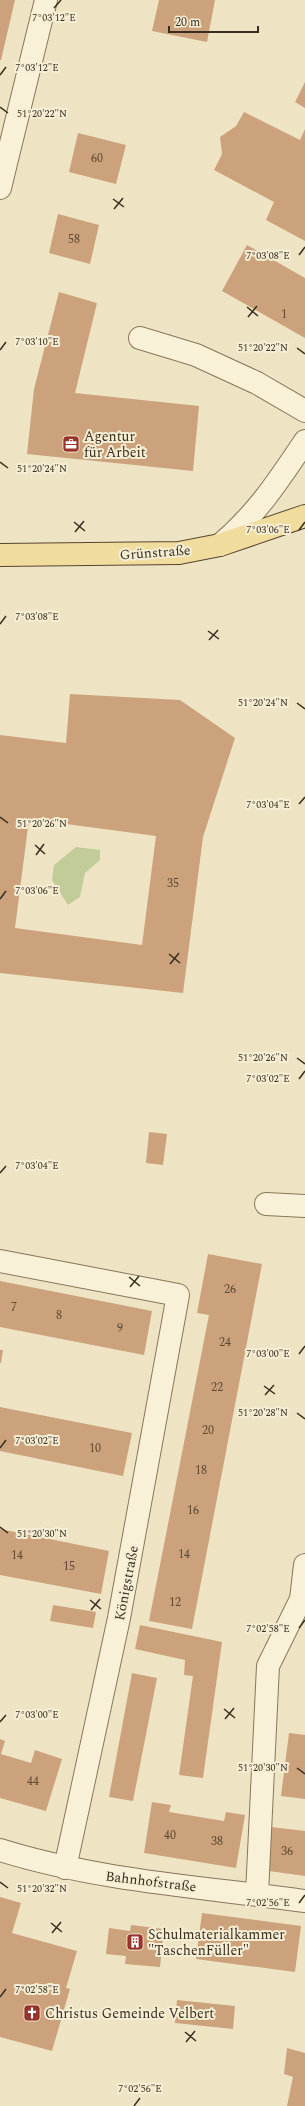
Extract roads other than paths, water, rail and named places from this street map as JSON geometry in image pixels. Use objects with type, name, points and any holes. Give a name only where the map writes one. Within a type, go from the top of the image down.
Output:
[{"type":"main road","name":"Grünstraße","points":[[0,554],[179,553],[220,545],[305,516]]},
{"type":"street","points":[[0,188],[46,0]]},
{"type":"street","points":[[140,338],[196,355],[257,383],[305,411]]},
{"type":"street","points":[[220,545],[242,527],[259,507],[305,441]]},
{"type":"street","points":[[266,1204],[305,1206]]},
{"type":"street","name":"Königstraße","points":[[0,1261],[178,1295],[119,1618],[65,1868]]},
{"type":"street","points":[[257,1894],[268,1666],[301,1599],[305,1565]]},
{"type":"street","name":"Bahnhofstraße","points":[[0,1850],[65,1868],[112,1877],[305,1901]]},
{"type":"place","name":"Agentur für Arbeit","points":[[71,444]]},
{"type":"place","name":"Schulmaterialkammer \"TaschenFüller\"","points":[[135,1942]]},
{"type":"place","name":"Christus Gemeinde Velbert","points":[[32,2013]]}]
